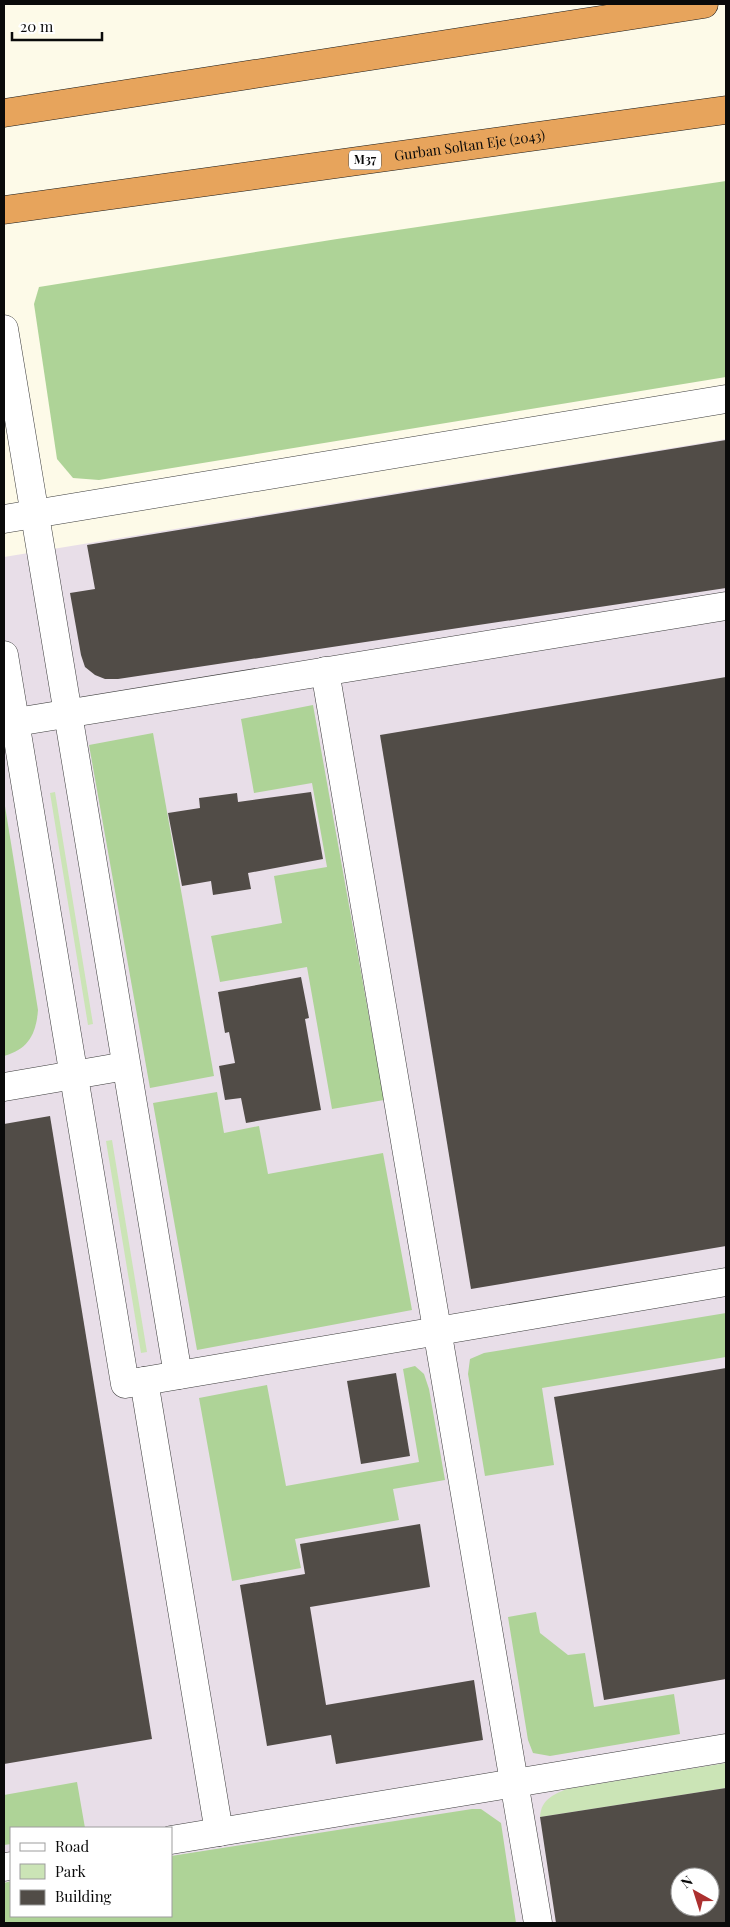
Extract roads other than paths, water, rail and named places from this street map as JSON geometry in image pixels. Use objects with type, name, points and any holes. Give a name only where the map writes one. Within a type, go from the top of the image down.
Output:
[{"type":"highway","points":[[4,113],[704,4]]},
{"type":"highway","name":"Gurban Soltan Eje (2043)","points":[[4,210],[726,110]]},
{"type":"lane","points":[[4,329],[178,1375]]},
{"type":"lane","points":[[4,519],[726,399]]},
{"type":"lane","points":[[9,723],[726,606]]},
{"type":"lane","points":[[4,655],[9,723],[74,1075],[125,1384],[726,1282]]},
{"type":"lane","points":[[325,671],[538,1923]]},
{"type":"lane","points":[[4,1087],[126,1066]]},
{"type":"lane","points":[[144,1381],[219,1832]]},
{"type":"lane","points":[[172,1840],[726,1748]]}]
